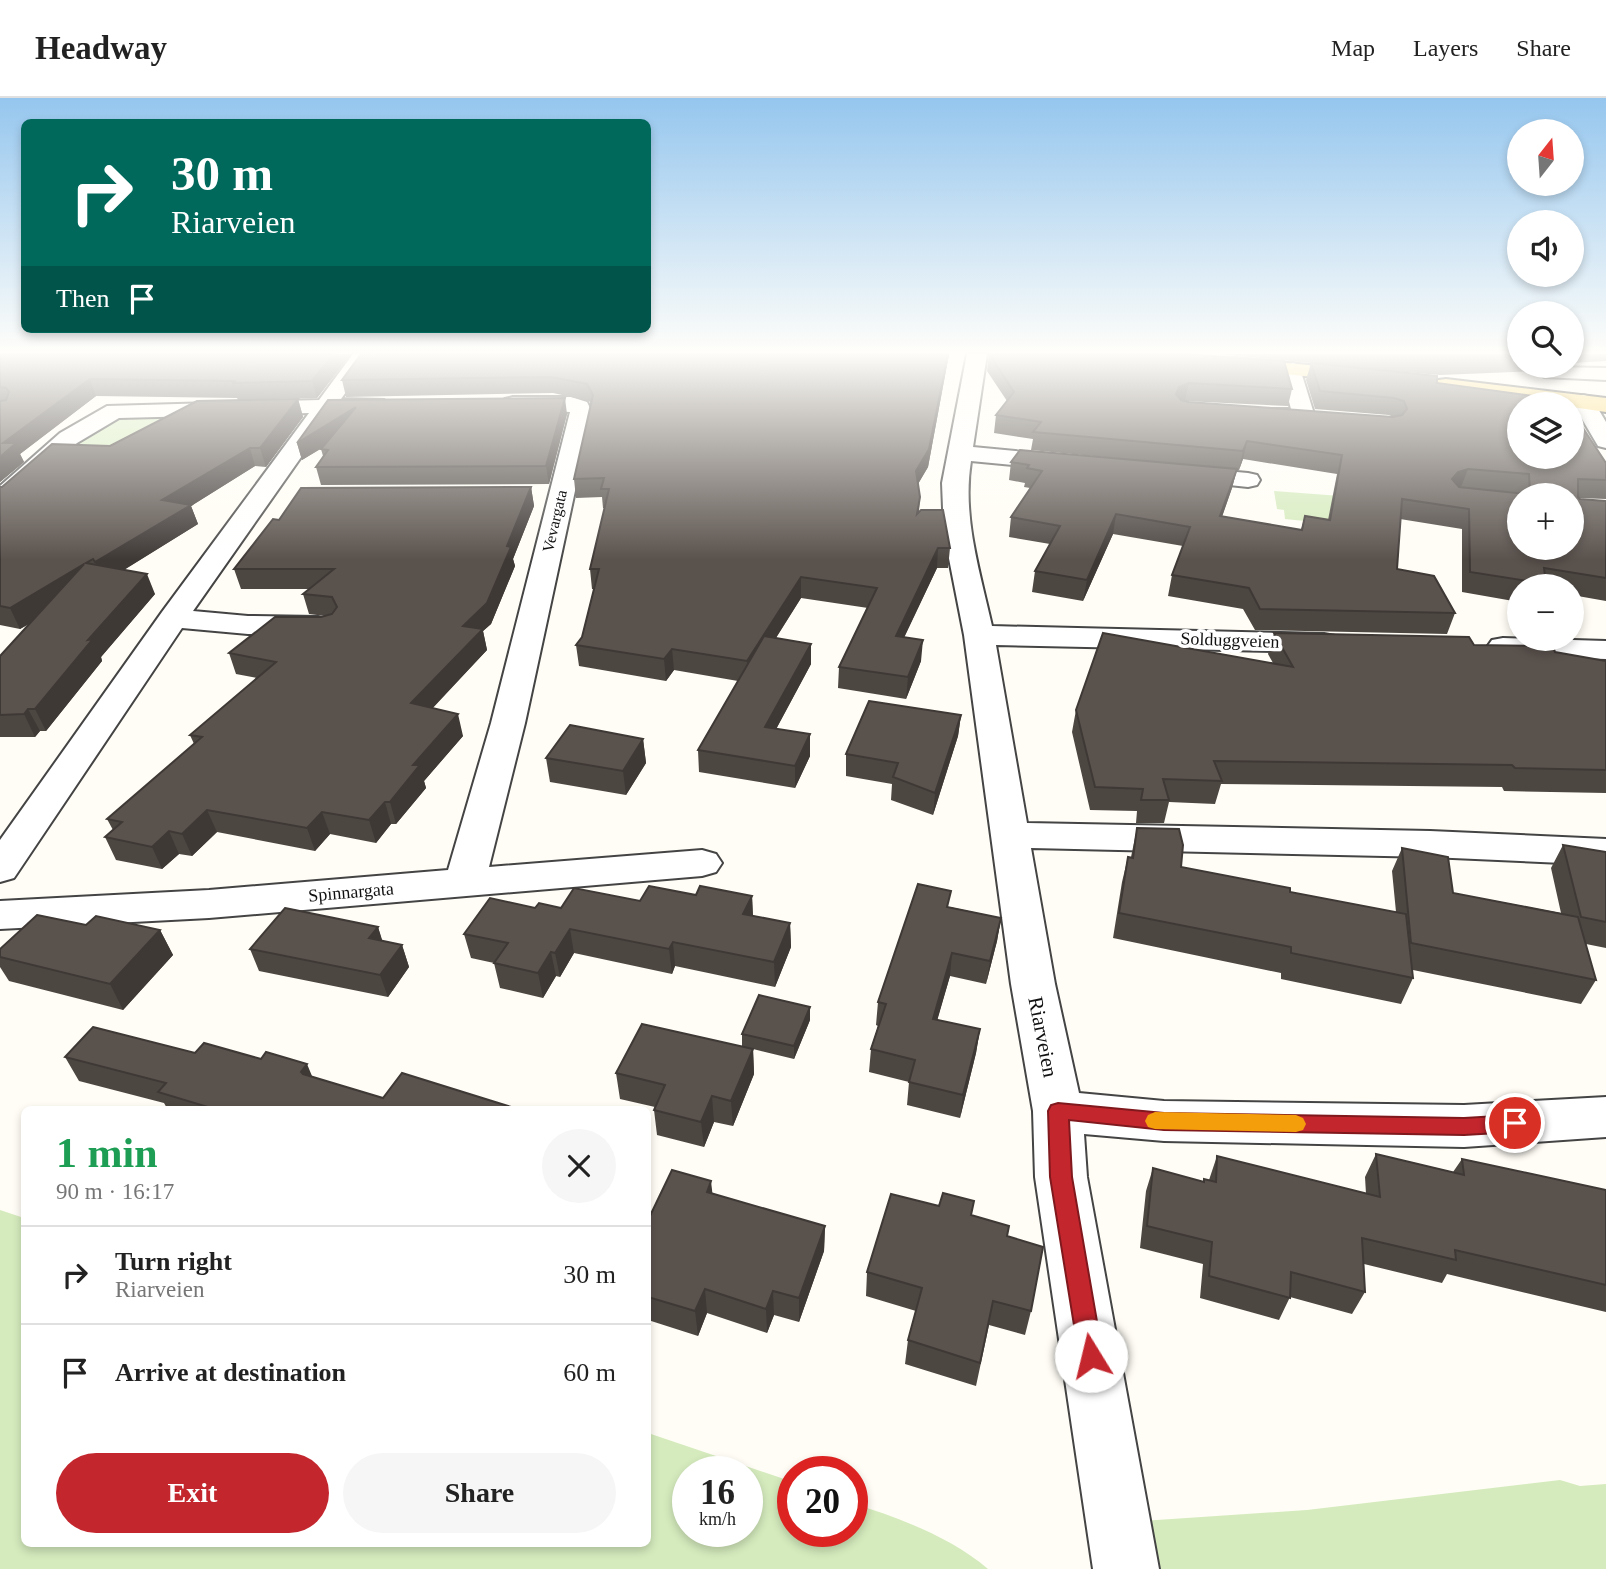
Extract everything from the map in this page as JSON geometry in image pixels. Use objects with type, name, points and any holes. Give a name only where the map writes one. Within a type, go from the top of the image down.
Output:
[{"type":"street","points":[[0,499],[91,423]]},
{"type":"street","points":[[0,869],[173,618],[274,496],[316,423]]},
{"type":"street","name":"Vevargata","points":[[465,883],[508,723],[579,423]]},
{"type":"street","name":"Riarveien","points":[[965,423],[956,483],[957,533],[979,635],[1033,984],[1058,1111],[1061,1177],[1126,1569]]},
{"type":"street","points":[[1595,423],[1606,440]]},
{"type":"street","points":[[960,453],[1084,465]]},
{"type":"street","points":[[1163,472],[1248,480]]},
{"type":"street","points":[[532,495],[560,495]]},
{"type":"street","points":[[173,618],[248,625],[326,626]]},
{"type":"street","name":"Solduggveien","points":[[979,635],[1357,643]]},
{"type":"street","points":[[1477,646],[1606,650]]},
{"type":"street","points":[[1010,835],[1430,844],[1606,852]]},
{"type":"street","name":"Spinnargata","points":[[0,915],[209,904],[702,863]]},
{"type":"street","points":[[1058,1111],[1164,1121],[1464,1126],[1606,1117]]},
{"type":"green space","points":[[111,423],[172,423],[142,446],[73,445]]},
{"type":"green space","points":[[1274,491],[1354,497],[1364,527],[1285,519],[1284,510],[1277,509]]},
{"type":"green space","points":[[0,1210],[21,1217],[21,1547],[651,1547],[651,1434],[716,1456],[672,1456],[672,1547],[763,1547],[763,1472],[777,1477],[777,1547],[868,1547],[868,1509],[941,1538],[988,1569],[0,1569]]},
{"type":"green space","points":[[1560,1480],[1580,1486],[1606,1484],[1606,1569],[1152,1569],[1142,1521],[1307,1510]]},
{"type":"building","points":[[0,423],[31,423],[3,443],[16,443],[0,457]]},
{"type":"building","points":[[155,423],[280,423],[260,448],[250,448],[162,500],[191,505],[95,562],[93,559],[86,563],[147,574],[88,640],[93,639],[35,709],[28,709],[24,714],[0,715],[0,656],[84,564],[10,608],[0,606],[0,487],[52,444],[110,446]]},
{"type":"building","points":[[312,423],[330,423],[297,443]]},
{"type":"building","points":[[343,423],[558,423],[546,466],[316,467],[328,450],[321,449]]},
{"type":"building","points":[[587,423],[934,423],[929,449],[916,471],[920,497],[917,514],[921,510],[943,510],[950,548],[938,548],[896,636],[923,640],[908,677],[839,667],[877,588],[801,577],[747,661],[672,649],[664,659],[576,645],[582,637],[599,569],[590,569],[609,489],[601,489],[604,478],[574,479]]},
{"type":"building","points":[[1040,423],[1507,423],[1507,469],[1584,469],[1584,430],[1606,463],[1606,480],[1530,483],[1529,474],[1468,469],[1458,472],[1452,479],[1459,487],[1507,492],[1507,560],[1584,560],[1584,499],[1606,501],[1606,578],[1544,568],[1545,574],[1507,574],[1507,578],[1470,572],[1469,509],[1402,499],[1397,569],[1434,576],[1455,613],[1260,609],[1249,588],[1172,575],[1190,527],[1116,514],[1087,580],[1035,571],[1060,526],[1011,517],[1042,471],[1027,468],[1029,465],[1011,462],[1020,450],[1237,469],[1220,516],[1302,530],[1305,516],[1330,520],[1342,455],[1247,441],[1243,451],[1033,432]]},
{"type":"building","points":[[531,487],[507,546],[511,547],[487,603],[463,626],[483,629],[411,703],[458,714],[413,765],[420,765],[390,802],[385,802],[369,820],[322,812],[307,828],[207,810],[182,834],[169,831],[152,847],[105,837],[122,822],[107,819],[202,737],[190,735],[276,662],[229,653],[275,617],[321,617],[332,614],[337,607],[332,597],[303,594],[334,569],[234,569],[273,519],[279,520],[301,488]]},
{"type":"building","points":[[1103,633],[1293,667],[1274,633],[1469,637],[1474,645],[1507,645],[1507,651],[1555,651],[1606,661],[1606,770],[1515,768],[1512,765],[1214,761],[1222,781],[1163,779],[1169,800],[1141,800],[1143,789],[1095,787],[1076,710]]},
{"type":"building","points":[[764,636],[811,644],[765,727],[810,734],[795,766],[698,750]]},
{"type":"building","points":[[869,701],[961,715],[935,793],[893,777],[898,763],[846,754]]},
{"type":"building","points":[[570,725],[643,739],[623,771],[546,758]]},
{"type":"building","points":[[1137,828],[1179,829],[1183,845],[1181,867],[1290,888],[1290,892],[1406,914],[1413,978],[1291,953],[1291,947],[1119,913],[1128,857],[1133,858]]},
{"type":"building","points":[[1563,845],[1606,852],[1606,922],[1581,917]]},
{"type":"building","points":[[1402,848],[1448,857],[1453,893],[1578,917],[1596,980],[1411,943]]},
{"type":"building","points":[[918,884],[951,891],[947,907],[1001,918],[990,961],[952,953],[933,1019],[980,1029],[963,1095],[909,1082],[915,1060],[871,1049],[886,1004],[878,1002]]},
{"type":"building","points":[[649,886],[696,895],[700,886],[752,896],[743,914],[790,923],[774,962],[673,942],[669,949],[570,929],[538,973],[494,963],[508,943],[464,934],[490,898],[535,908],[539,903],[561,908],[574,888],[640,901]]},
{"type":"building","points":[[285,908],[378,927],[369,938],[402,945],[380,975],[250,949]]},
{"type":"building","points":[[37,915],[86,925],[96,916],[160,930],[110,984],[0,957],[0,949]]},
{"type":"building","points":[[759,995],[810,1007],[794,1046],[742,1034]]},
{"type":"building","points":[[642,1024],[753,1049],[731,1101],[712,1096],[701,1122],[654,1110],[665,1085],[616,1073]]},
{"type":"building","points":[[93,1027],[195,1053],[204,1043],[261,1059],[266,1052],[307,1064],[301,1072],[303,1074],[383,1098],[402,1073],[508,1106],[205,1106],[158,1092],[166,1083],[65,1057]]},
{"type":"building","points":[[1376,1154],[1464,1175],[1462,1159],[1606,1190],[1606,1285],[1455,1250],[1456,1260],[1362,1238],[1365,1292],[1291,1272],[1290,1298],[1209,1276],[1212,1242],[1147,1226],[1153,1168],[1204,1182],[1204,1179],[1216,1182],[1217,1156],[1380,1197]]},
{"type":"building","points":[[672,1170],[711,1181],[707,1192],[825,1226],[799,1298],[773,1291],[766,1309],[705,1289],[695,1311],[651,1298],[651,1214]]},
{"type":"building","points":[[943,1193],[974,1201],[971,1215],[1009,1226],[1007,1236],[1043,1247],[1031,1311],[993,1301],[980,1363],[908,1340],[922,1288],[867,1272],[891,1194],[939,1206]]},
{"type":"slow traffic","points":[[1155,1121],[1296,1124]]},
{"type":"route","points":[[1091,1356],[1061,1177],[1058,1111],[1164,1121],[1464,1126],[1515,1123]]}]
